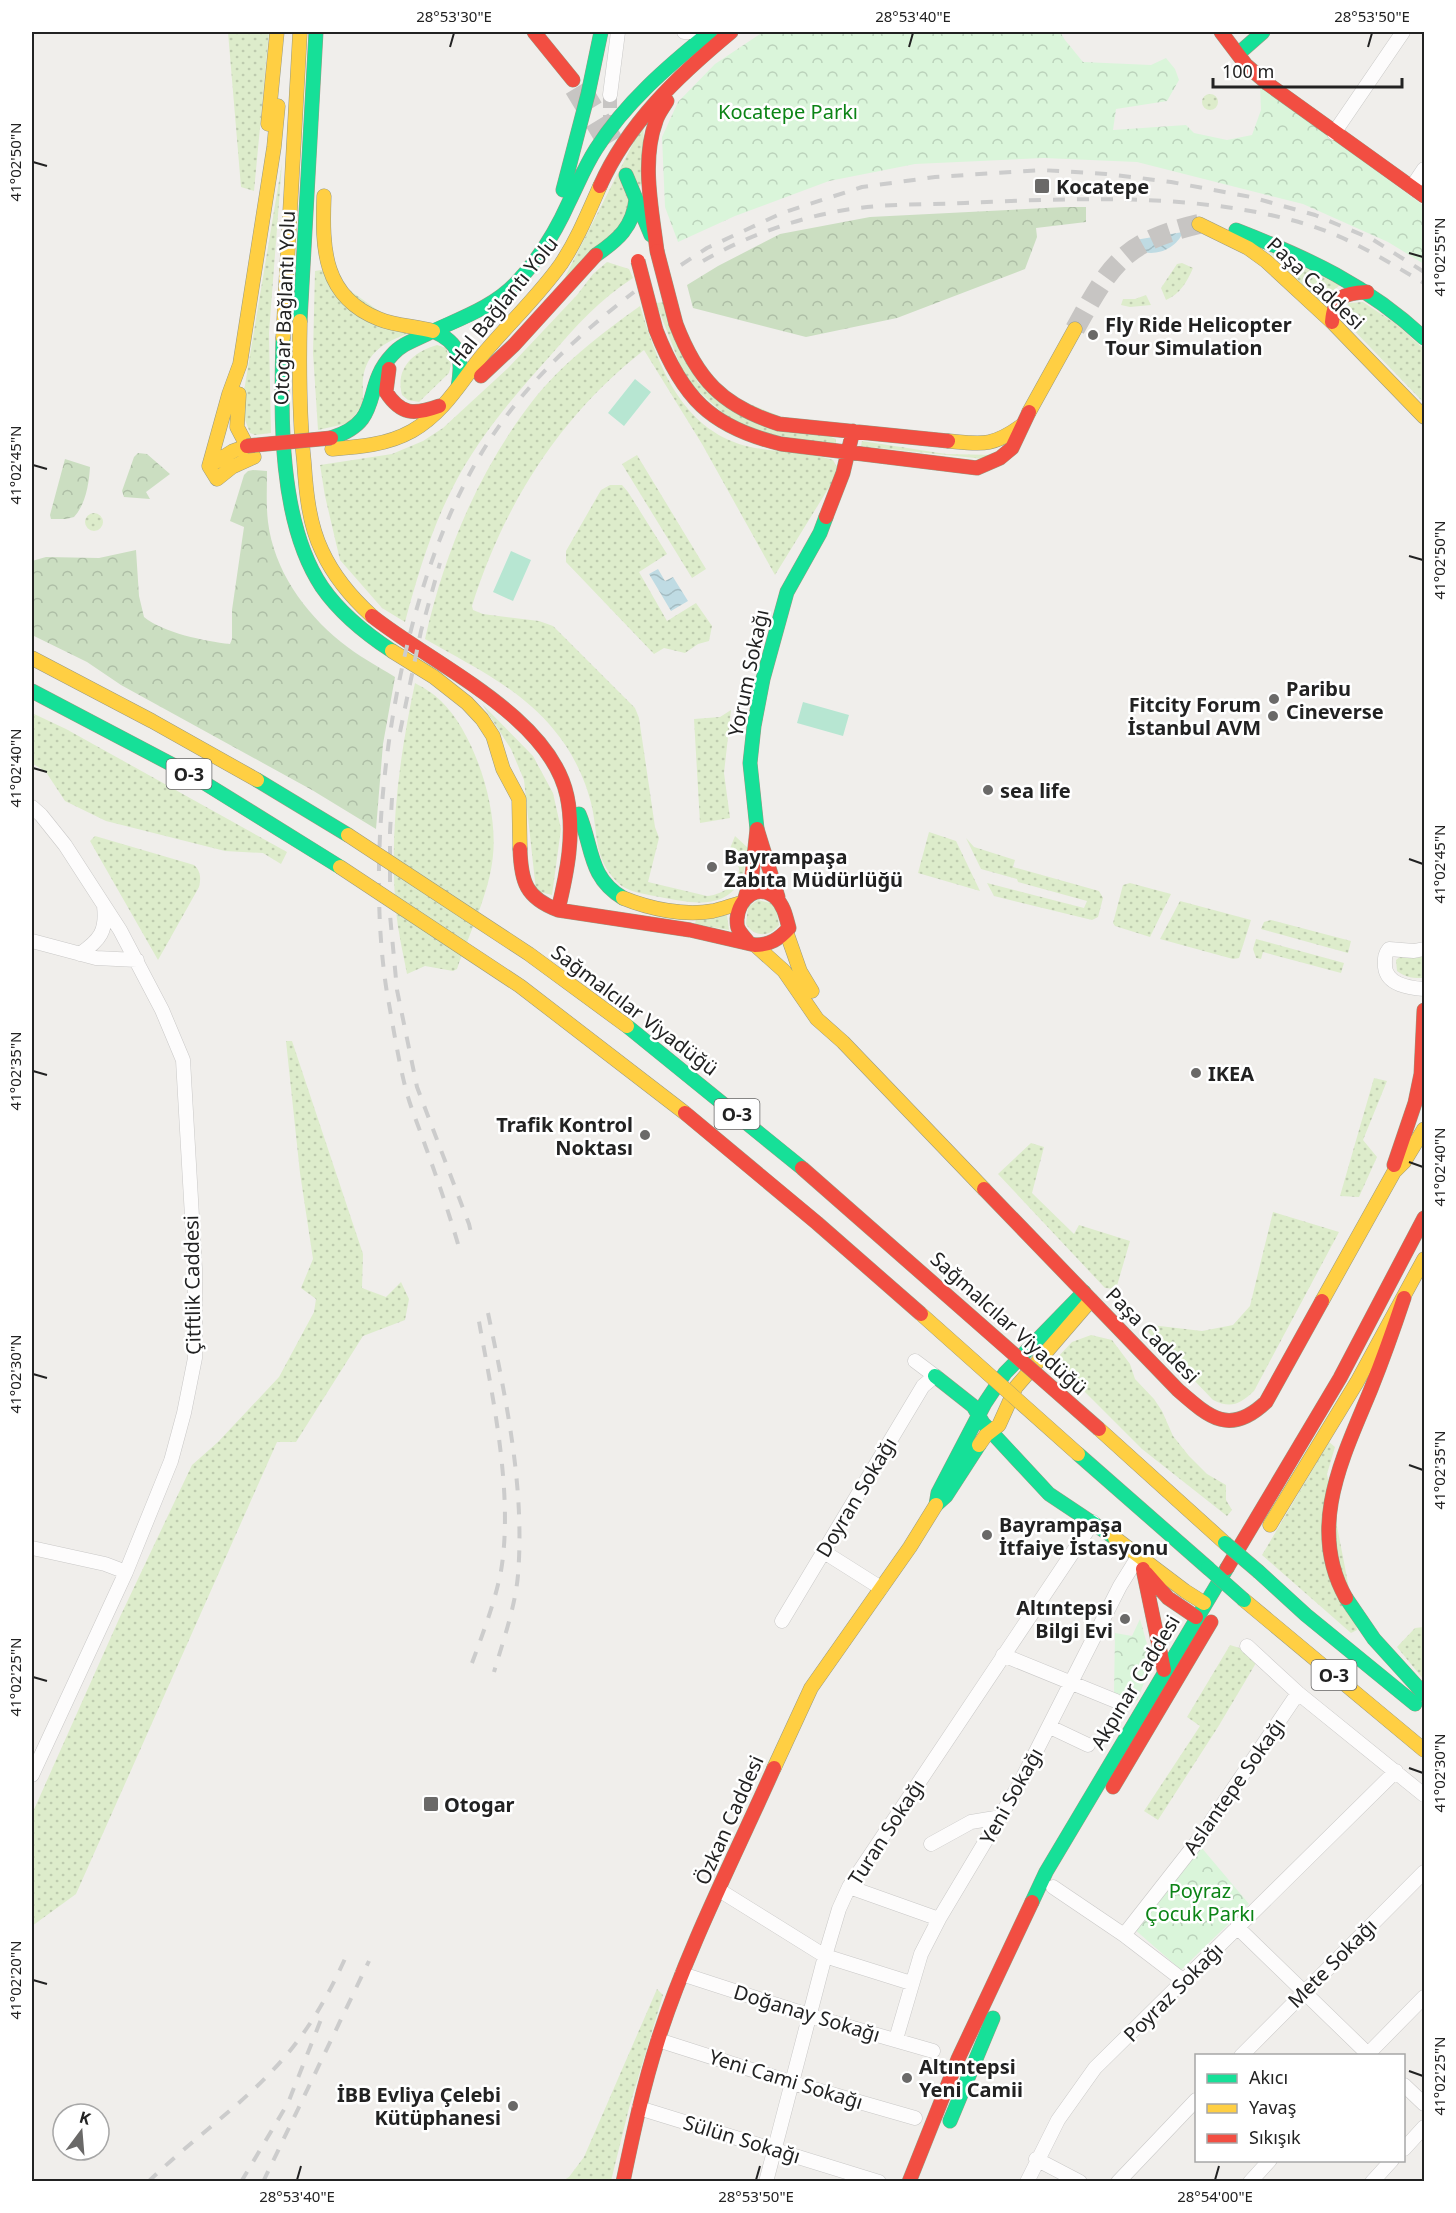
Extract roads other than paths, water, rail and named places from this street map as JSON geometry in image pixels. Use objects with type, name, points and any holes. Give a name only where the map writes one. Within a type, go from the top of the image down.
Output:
[{"type":"main road","points":[[274,147],[268,132],[277,32]]},
{"type":"main road","points":[[240,364],[242,374],[237,427],[251,452],[217,479],[209,466],[226,403],[240,364],[274,147],[287,32]]},
{"type":"main road","name":"Otogar Bağlantı Yolu","points":[[300,32],[285,262],[282,362],[286,473],[297,536],[304,555],[321,586],[344,613],[364,631],[447,687],[479,716],[493,736],[505,775],[515,787],[520,803],[521,863],[527,891],[535,901],[558,910]]},
{"type":"main road","name":"Otogar Bağlantı Yolu","points":[[316,32],[299,314],[298,369],[300,424],[308,504],[320,550],[341,586],[382,625],[489,697],[540,742],[553,759],[566,797]]},
{"type":"main road","points":[[534,32],[573,80]]},
{"type":"main road","points":[[543,246],[567,177],[601,32]]},
{"type":"main road","name":"Hal Bağlantı Yolu","points":[[433,331],[476,312],[498,298],[527,271],[568,206],[585,166],[610,131],[660,74],[710,32]]},
{"type":"main road","name":"Hal Bağlantı Yolu","points":[[251,452],[332,444],[371,445],[397,438],[427,420],[457,391],[475,365],[549,281],[575,241],[619,148],[649,109],[731,32]]},
{"type":"main road","points":[[1221,32],[1246,65],[1268,84],[1425,196]]},
{"type":"main road","points":[[1238,54],[1261,32]]},
{"type":"main road","points":[[657,251],[650,146],[656,122],[679,80]]},
{"type":"main road","points":[[626,176],[657,251],[676,324],[689,356],[704,379],[723,398],[745,412],[779,424],[967,444],[995,442],[1021,426]]},
{"type":"main road","points":[[324,186],[323,247],[327,267],[342,295],[355,307],[381,320],[418,326],[444,335],[454,343],[462,369],[457,391]]},
{"type":"main road","points":[[457,391],[471,384],[501,358],[596,255],[623,235],[635,214],[636,199]]},
{"type":"main road","name":"Paşa Caddesi","points":[[1425,339],[1400,316],[1367,292],[1329,271],[1224,225],[1208,222],[1199,224],[1248,248],[1266,261],[1332,322],[1425,417]]},
{"type":"main road","points":[[596,255],[612,248],[628,250],[638,261],[656,330],[669,363],[683,387],[696,402],[723,424],[759,440],[848,454],[977,468],[992,463],[1007,454],[1020,435],[1021,426],[1075,328]]},
{"type":"main road","points":[[1332,322],[1333,311],[1342,296],[1352,292],[1367,292]]},
{"type":"main road","points":[[1400,316],[1425,330]]},
{"type":"main road","points":[[433,331],[393,353],[386,392],[398,408],[414,414],[446,403]]},
{"type":"main road","name":"Hal Bağlantı Yolu","points":[[332,444],[353,431],[364,420],[377,374],[393,353]]},
{"type":"main road","name":"Yorum Sokağı","points":[[778,897],[757,829],[750,763],[758,704],[787,592],[820,533],[841,480],[853,431]]},
{"type":"main road","points":[[995,442],[1007,454]]},
{"type":"main road","name":"Sağmalcılar Viyadüğü","points":[[32,658],[165,727],[348,835],[464,910],[569,983],[688,1073],[886,1240],[1306,1615],[1425,1712]]},
{"type":"main road","name":"O-3","points":[[32,691],[190,774],[340,867],[543,1002],[681,1108],[807,1213],[1244,1600],[1425,1750]]},
{"type":"main road","points":[[566,797],[576,807],[583,821],[590,854],[598,875],[610,889],[623,898],[661,908],[690,912],[714,910],[743,900],[754,892],[768,892],[778,897],[784,906],[789,928],[771,943],[752,944],[690,930],[558,910],[570,849],[571,823],[566,797]]},
{"type":"main road","name":"Yorum Sokağı","points":[[743,900],[752,875],[757,829]]},
{"type":"main road","points":[[743,900],[738,909],[737,927],[752,944]]},
{"type":"main road","name":"Paşa Caddesi","points":[[786,931],[808,986],[843,1042]]},
{"type":"main road","name":"Paşa Caddesi","points":[[752,944],[784,971],[817,1019],[843,1042],[1178,1390],[1209,1416],[1233,1422],[1244,1421],[1256,1414],[1275,1388],[1394,1172],[1404,1162],[1425,1129]]},
{"type":"main road","name":"Paşa Caddesi","points":[[1394,1172],[1395,1162],[1415,1103],[1421,1074],[1424,1019]]},
{"type":"main road","name":"Akpınar Caddesi","points":[[909,2181],[958,2059],[1031,1900],[1077,1816],[1340,1378],[1425,1218]]},
{"type":"main road","points":[[1264,1535],[1318,1448],[1425,1259]]},
{"type":"main road","points":[[1057,1262],[1063,1290],[1064,1321]]},
{"type":"main road","points":[[1064,1321],[1088,1296]]},
{"type":"main road","points":[[1404,1298],[1335,1484],[1329,1508],[1328,1541],[1334,1574],[1341,1591],[1378,1642],[1425,1695]]},
{"type":"main road","points":[[1064,1321],[1090,1323],[1120,1330]]},
{"type":"main road","name":"Özkan Caddesi","points":[[936,1505],[938,1493],[987,1400],[1005,1373],[1064,1321]]},
{"type":"main road","name":"Özkan Caddesi","points":[[623,2181],[639,2108],[658,2040],[682,1974],[807,1696],[910,1547],[936,1505],[946,1496],[970,1456],[991,1430],[999,1425],[1016,1387],[1064,1321]]},
{"type":"main road","points":[[935,1376],[950,1374],[987,1400],[999,1402],[1028,1471]]},
{"type":"main road","points":[[935,1376],[964,1398],[980,1414],[983,1423],[1049,1494],[1093,1522],[1141,1563],[1204,1602],[1209,1607],[1213,1618],[1201,1619],[1174,1604],[1160,1591],[1141,1563]]},
{"type":"main road","name":"Akpınar Caddesi","points":[[1106,1799],[1252,1554]]},
{"type":"main road","points":[[1141,1563],[1164,1670]]},
{"type":"main road","points":[[945,2130],[1030,1930],[1094,1818]]},
{"type":"street","points":[[610,95],[618,32]]},
{"type":"street","points":[[684,32],[700,32]]},
{"type":"street","points":[[1334,133],[1404,32]]},
{"type":"street","points":[[1412,187],[1425,169]]},
{"type":"street","name":"Çitftlik Caddesi","points":[[32,807],[58,835],[104,904],[137,960],[162,1010],[183,1060],[195,1269],[195,1358],[171,1461],[126,1572],[32,1774]]},
{"type":"street","points":[[80,954],[101,936],[105,915],[104,904]]},
{"type":"street","points":[[32,941],[96,958],[137,960]]},
{"type":"street","points":[[1425,949],[1414,951],[1389,949],[1385,956],[1386,974],[1389,979],[1413,988],[1425,989]]},
{"type":"street","points":[[1404,1298],[1425,1268]]},
{"type":"street","points":[[915,1362],[935,1376]]},
{"type":"street","name":"Doyran Sokağı","points":[[782,1621],[923,1386],[935,1376]]},
{"type":"street","name":"Turan Sokağı","points":[[766,2181],[825,1956],[839,1909],[849,1887],[1093,1522]]},
{"type":"street","points":[[32,1548],[105,1564],[126,1572]]},
{"type":"street","points":[[824,1552],[881,1588]]},
{"type":"street","name":"Yeni Sokağı","points":[[896,2040],[921,1954],[939,1919],[1001,1817],[1050,1727],[1120,1586],[1141,1563]]},
{"type":"street","points":[[1247,1646],[1299,1693],[1425,1795]]},
{"type":"street","points":[[1003,1655],[1116,1701]]},
{"type":"street","name":"Aslantepe Sokağı","points":[[1124,1935],[1200,1838],[1299,1693]]},
{"type":"street","points":[[1050,1727],[1088,1745]]},
{"type":"street","name":"Poyraz Sokağı","points":[[1027,2181],[1036,2159],[1058,2120],[1095,2068],[1396,1771]]},
{"type":"street","points":[[931,1844],[970,1822],[1001,1817]]},
{"type":"street","name":"Mete Sokağı","points":[[1242,2054],[1425,1872]]},
{"type":"street","points":[[849,1887],[939,1919]]},
{"type":"street","points":[[1053,1887],[1124,1935],[1184,1981]]},
{"type":"street","points":[[719,1890],[825,1956],[911,1983]]},
{"type":"street","points":[[1237,1927],[1367,2054]]},
{"type":"street","name":"Doğanay Sokağı","points":[[682,1974],[811,2016],[933,2051]]},
{"type":"street","points":[[1369,2054],[1425,1997]]},
{"type":"street","name":"Yeni Cami Sokağı","points":[[658,2040],[793,2084],[915,2118]]},
{"type":"street","points":[[1405,2086],[1425,2104]]},
{"type":"street","points":[[1118,2181],[1195,2102]]},
{"type":"street","name":"Sülün Sokağı","points":[[639,2108],[879,2181]]},
{"type":"street","points":[[1405,2147],[1425,2127]]},
{"type":"street","points":[[1036,2159],[1080,2181]]},
{"type":"street","points":[[1251,2181],[1268,2162]]},
{"type":"street","points":[[1372,2181],[1390,2162]]},
{"type":"water","points":[[1183,232],[1173,245],[1158,252],[1142,251],[1135,248],[1129,241]]},
{"type":"water","points":[[658,569],[665,581],[673,577],[688,601],[671,611],[649,574]]},
{"type":"tunnel","points":[[577,87],[611,143]]},
{"type":"tunnel","points":[[610,95],[610,129]]},
{"type":"tunnel","points":[[1075,329],[1099,288],[1122,259],[1153,239],[1199,224]]},
{"type":"railway","points":[[681,265],[707,248],[782,213],[862,187],[935,177],[1041,170],[1106,174],[1171,182],[1251,197],[1315,215],[1372,239],[1424,272]]},
{"type":"railway","points":[[703,261],[764,232],[797,221],[846,210],[897,205],[1007,201],[1140,200],[1228,207],[1312,226],[1356,244],[1424,283]]},
{"type":"railway","points":[[458,1244],[406,1090],[387,993],[380,928],[379,858],[384,784],[394,708],[410,634],[431,563],[457,498],[489,441],[520,399],[555,360],[634,292]]},
{"type":"railway","points":[[400,732],[421,631],[440,563]]},
{"type":"railway","points":[[392,798],[390,915],[397,990],[417,1087],[469,1224],[473,1241]]},
{"type":"railway","points":[[488,1313],[512,1443],[519,1509],[518,1575],[514,1600],[494,1672]]},
{"type":"railway","points":[[472,1663],[501,1571],[505,1509],[500,1444],[478,1316]]},
{"type":"railway","points":[[148,2182],[260,2084],[277,2066],[317,2013],[348,1952]]},
{"type":"railway","points":[[263,2182],[369,1961]]},
{"type":"railway","points":[[241,2182],[288,2103],[324,2012]]},
{"type":"place","name":"Kocatepe","points":[[1042,186]]},
{"type":"place","name":"Fly Ride Helicopter Tour Simulation","points":[[1093,335]]},
{"type":"place","name":"Paribu Cineverse","points":[[1274,699]]},
{"type":"place","name":"Fitcity Forum İstanbul AVM","points":[[1273,716]]},
{"type":"place","name":"sea life","points":[[988,790]]},
{"type":"place","name":"Bayrampaşa Zabıta Müdürlüğü","points":[[712,867]]},
{"type":"place","name":"IKEA","points":[[1196,1073]]},
{"type":"place","name":"Trafik Kontrol Noktası","points":[[645,1135]]},
{"type":"place","name":"Bayrampaşa İtfaiye İstasyonu","points":[[987,1535]]},
{"type":"place","name":"Altıntepsi Bilgi Evi","points":[[1125,1619]]},
{"type":"place","name":"Otogar","points":[[431,1804]]},
{"type":"place","name":"Altıntepsi Yeni Camii","points":[[907,2078]]},
{"type":"place","name":"İBB Evliya Çelebi Kütüphanesi","points":[[513,2106]]},
{"type":"park label","name":"Kocatepe Parkı","points":[[788,111]]},
{"type":"park label","name":"Poyraz Çocuk Parkı","points":[[1200,1902]]}]
